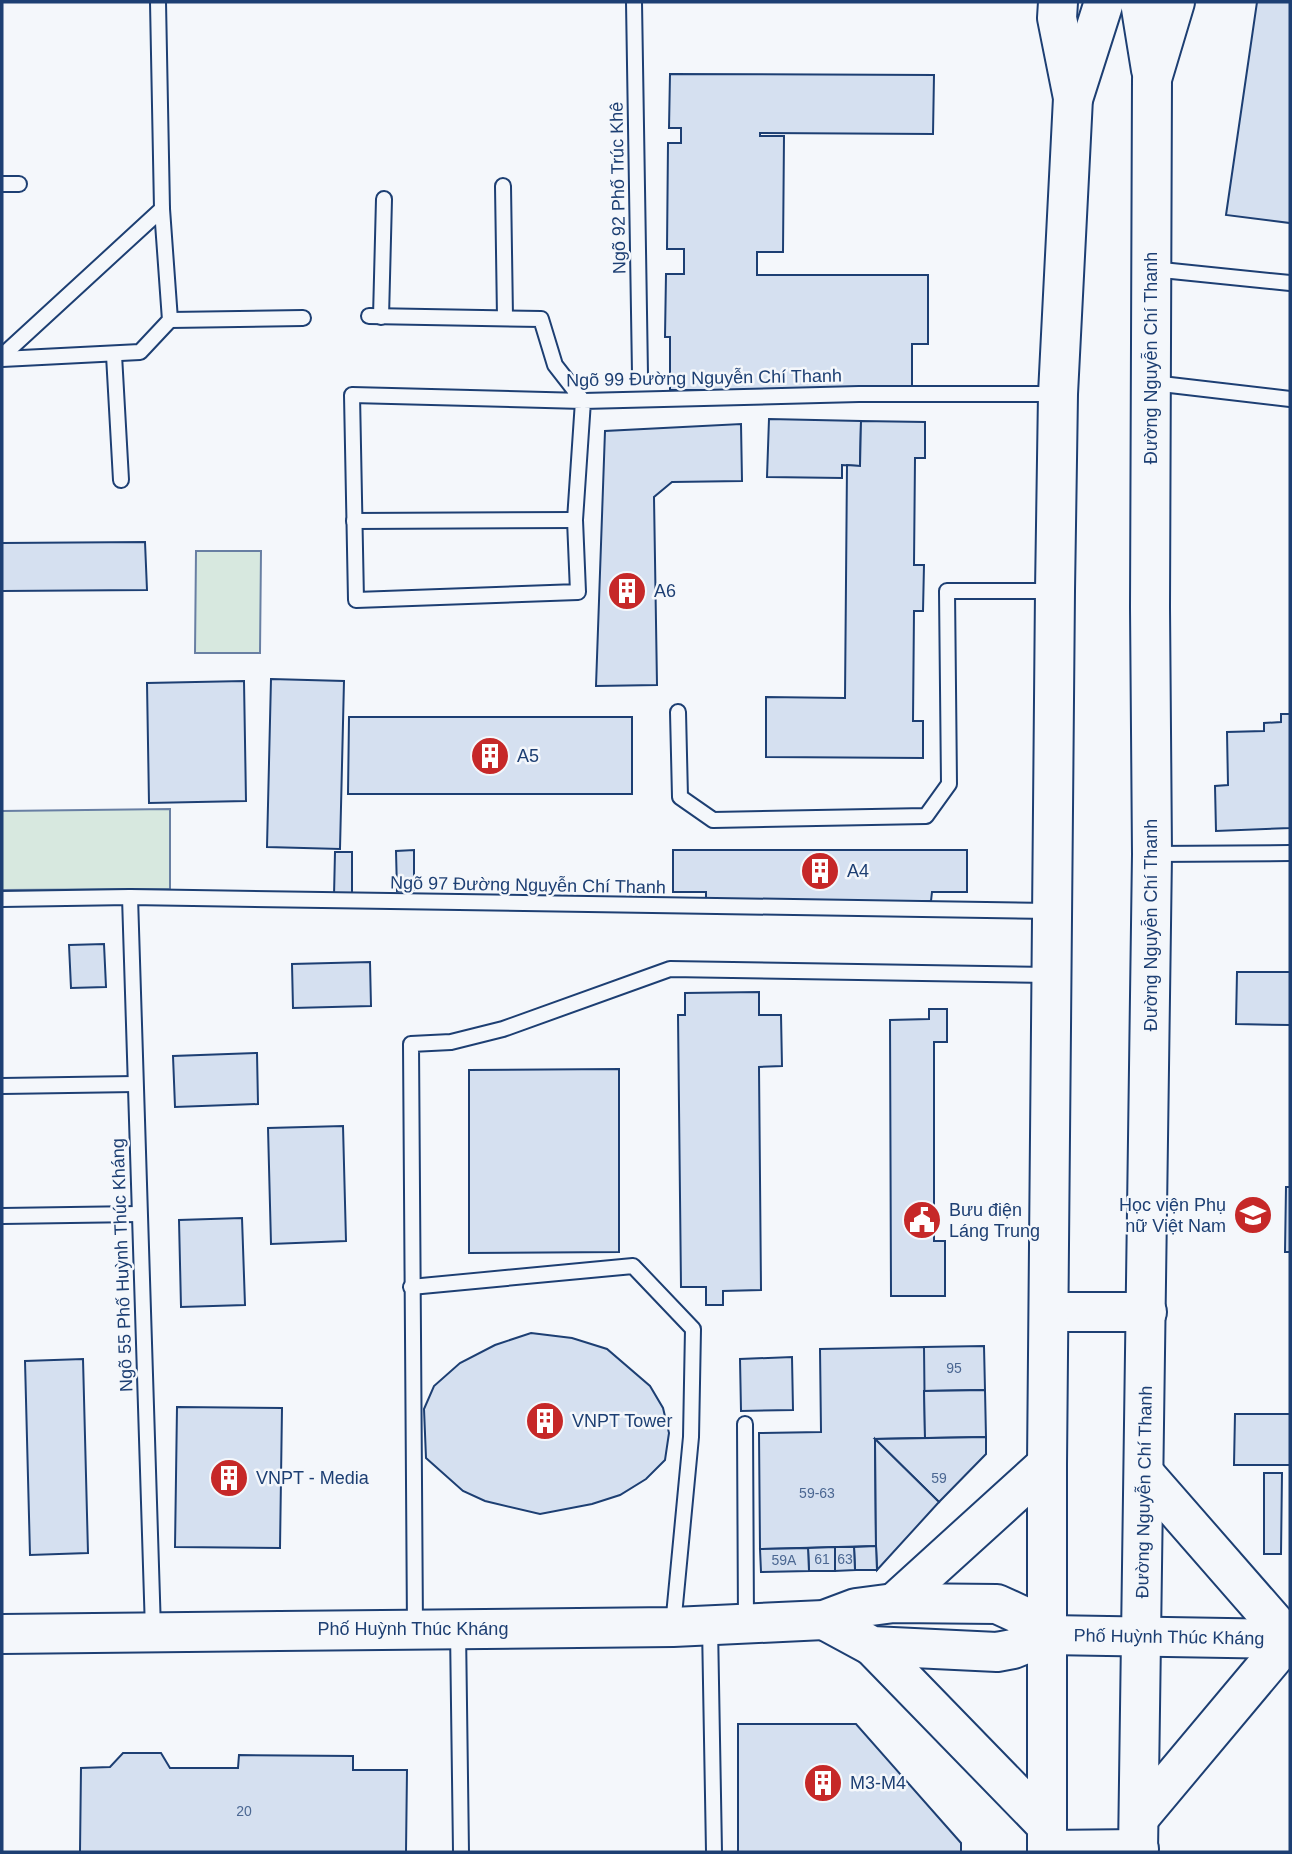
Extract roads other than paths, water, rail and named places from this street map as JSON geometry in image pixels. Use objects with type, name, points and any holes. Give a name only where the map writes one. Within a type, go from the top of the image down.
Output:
[{"type":"main road","points":[[1047,1843],[1047,1464],[1055,591],[1058,394],[1073,98],[1058,18],[1058,2]]},
{"type":"main road","points":[[1073,98],[1104,2]]},
{"type":"main road","points":[[1140,2],[1153,79]]},
{"type":"main road","name":"Đường Nguyễn Chí Thanh","points":[[1139,1840],[1152,854],[1150,269],[1153,79],[1175,2]]},
{"type":"main road","points":[[1049,1312],[1147,1312]]},
{"type":"main road","points":[[894,1603],[1047,1464]]},
{"type":"main road","points":[[1047,1843],[1139,1840],[1290,1639],[1144,1473]]},
{"type":"main road","name":"Phố Huỳnh Thúc Kháng","points":[[2,1634],[710,1625],[824,1620],[856,1608],[894,1603],[997,1604],[1021,1615],[1048,1636]]},
{"type":"main road","name":"Phố Huỳnh Thúc Kháng","points":[[824,1620],[872,1646],[997,1652],[1048,1636],[1290,1639]]},
{"type":"main road","points":[[872,1646],[1047,1843]]},
{"type":"lane","points":[[158,2],[162,209],[170,320]]},
{"type":"lane","name":"Ngõ 92 Phố Trúc Khê","points":[[634,2],[640,373]]},
{"type":"lane","points":[[2,184],[19,184]]},
{"type":"lane","points":[[503,186],[505,317]]},
{"type":"lane","points":[[384,200],[375,316],[541,319],[555,365],[583,401],[575,520],[578,592],[356,600],[354,521],[575,520]]},
{"type":"lane","points":[[2,358],[162,209]]},
{"type":"lane","points":[[1150,269],[1290,283]]},
{"type":"lane","points":[[2,358],[140,352],[170,320],[303,318]]},
{"type":"lane","points":[[114,355],[121,480]]},
{"type":"lane","points":[[1152,383],[1290,400]]},
{"type":"lane","name":"Ngõ 99 Đường Nguyễn Chí Thanh","points":[[354,521],[352,395],[583,401],[845,395],[1058,394]]},
{"type":"lane","points":[[678,712],[680,797],[713,820],[926,816],[948,784],[947,590],[1055,591]]},
{"type":"lane","points":[[1152,854],[1290,853]]},
{"type":"lane","name":"Ngõ 97 Đường Nguyễn Chí Thanh","points":[[2,899],[130,897],[1054,911]]},
{"type":"lane","name":"Ngõ 55 Phố Huỳnh Thúc Kháng","points":[[130,897],[153,1632]]},
{"type":"lane","points":[[415,1628],[411,1044],[451,1042],[503,1029],[670,969],[1051,975]]},
{"type":"lane","points":[[2,1086],[135,1084]]},
{"type":"lane","points":[[2,1216],[139,1214]]},
{"type":"lane","points":[[411,1287],[633,1266],[693,1329],[691,1437],[710,1625],[714,1852]]},
{"type":"lane","points":[[710,1625],[745,1424]]},
{"type":"lane","points":[[458,1629],[461,1852]]},
{"type":"place","name":"A6","points":[[627,591]]},
{"type":"place","name":"A5","points":[[490,756]]},
{"type":"place","name":"A4","points":[[820,871]]},
{"type":"place","name":"Học viện Phụ nữ Việt Nam","points":[[1253,1215]]},
{"type":"place","name":"Bưu điện Láng Trung","points":[[922,1220]]},
{"type":"place","name":"VNPT Tower","points":[[545,1421]]},
{"type":"place","name":"VNPT - Media","points":[[229,1478]]},
{"type":"place","name":"M3-M4","points":[[823,1783]]}]
